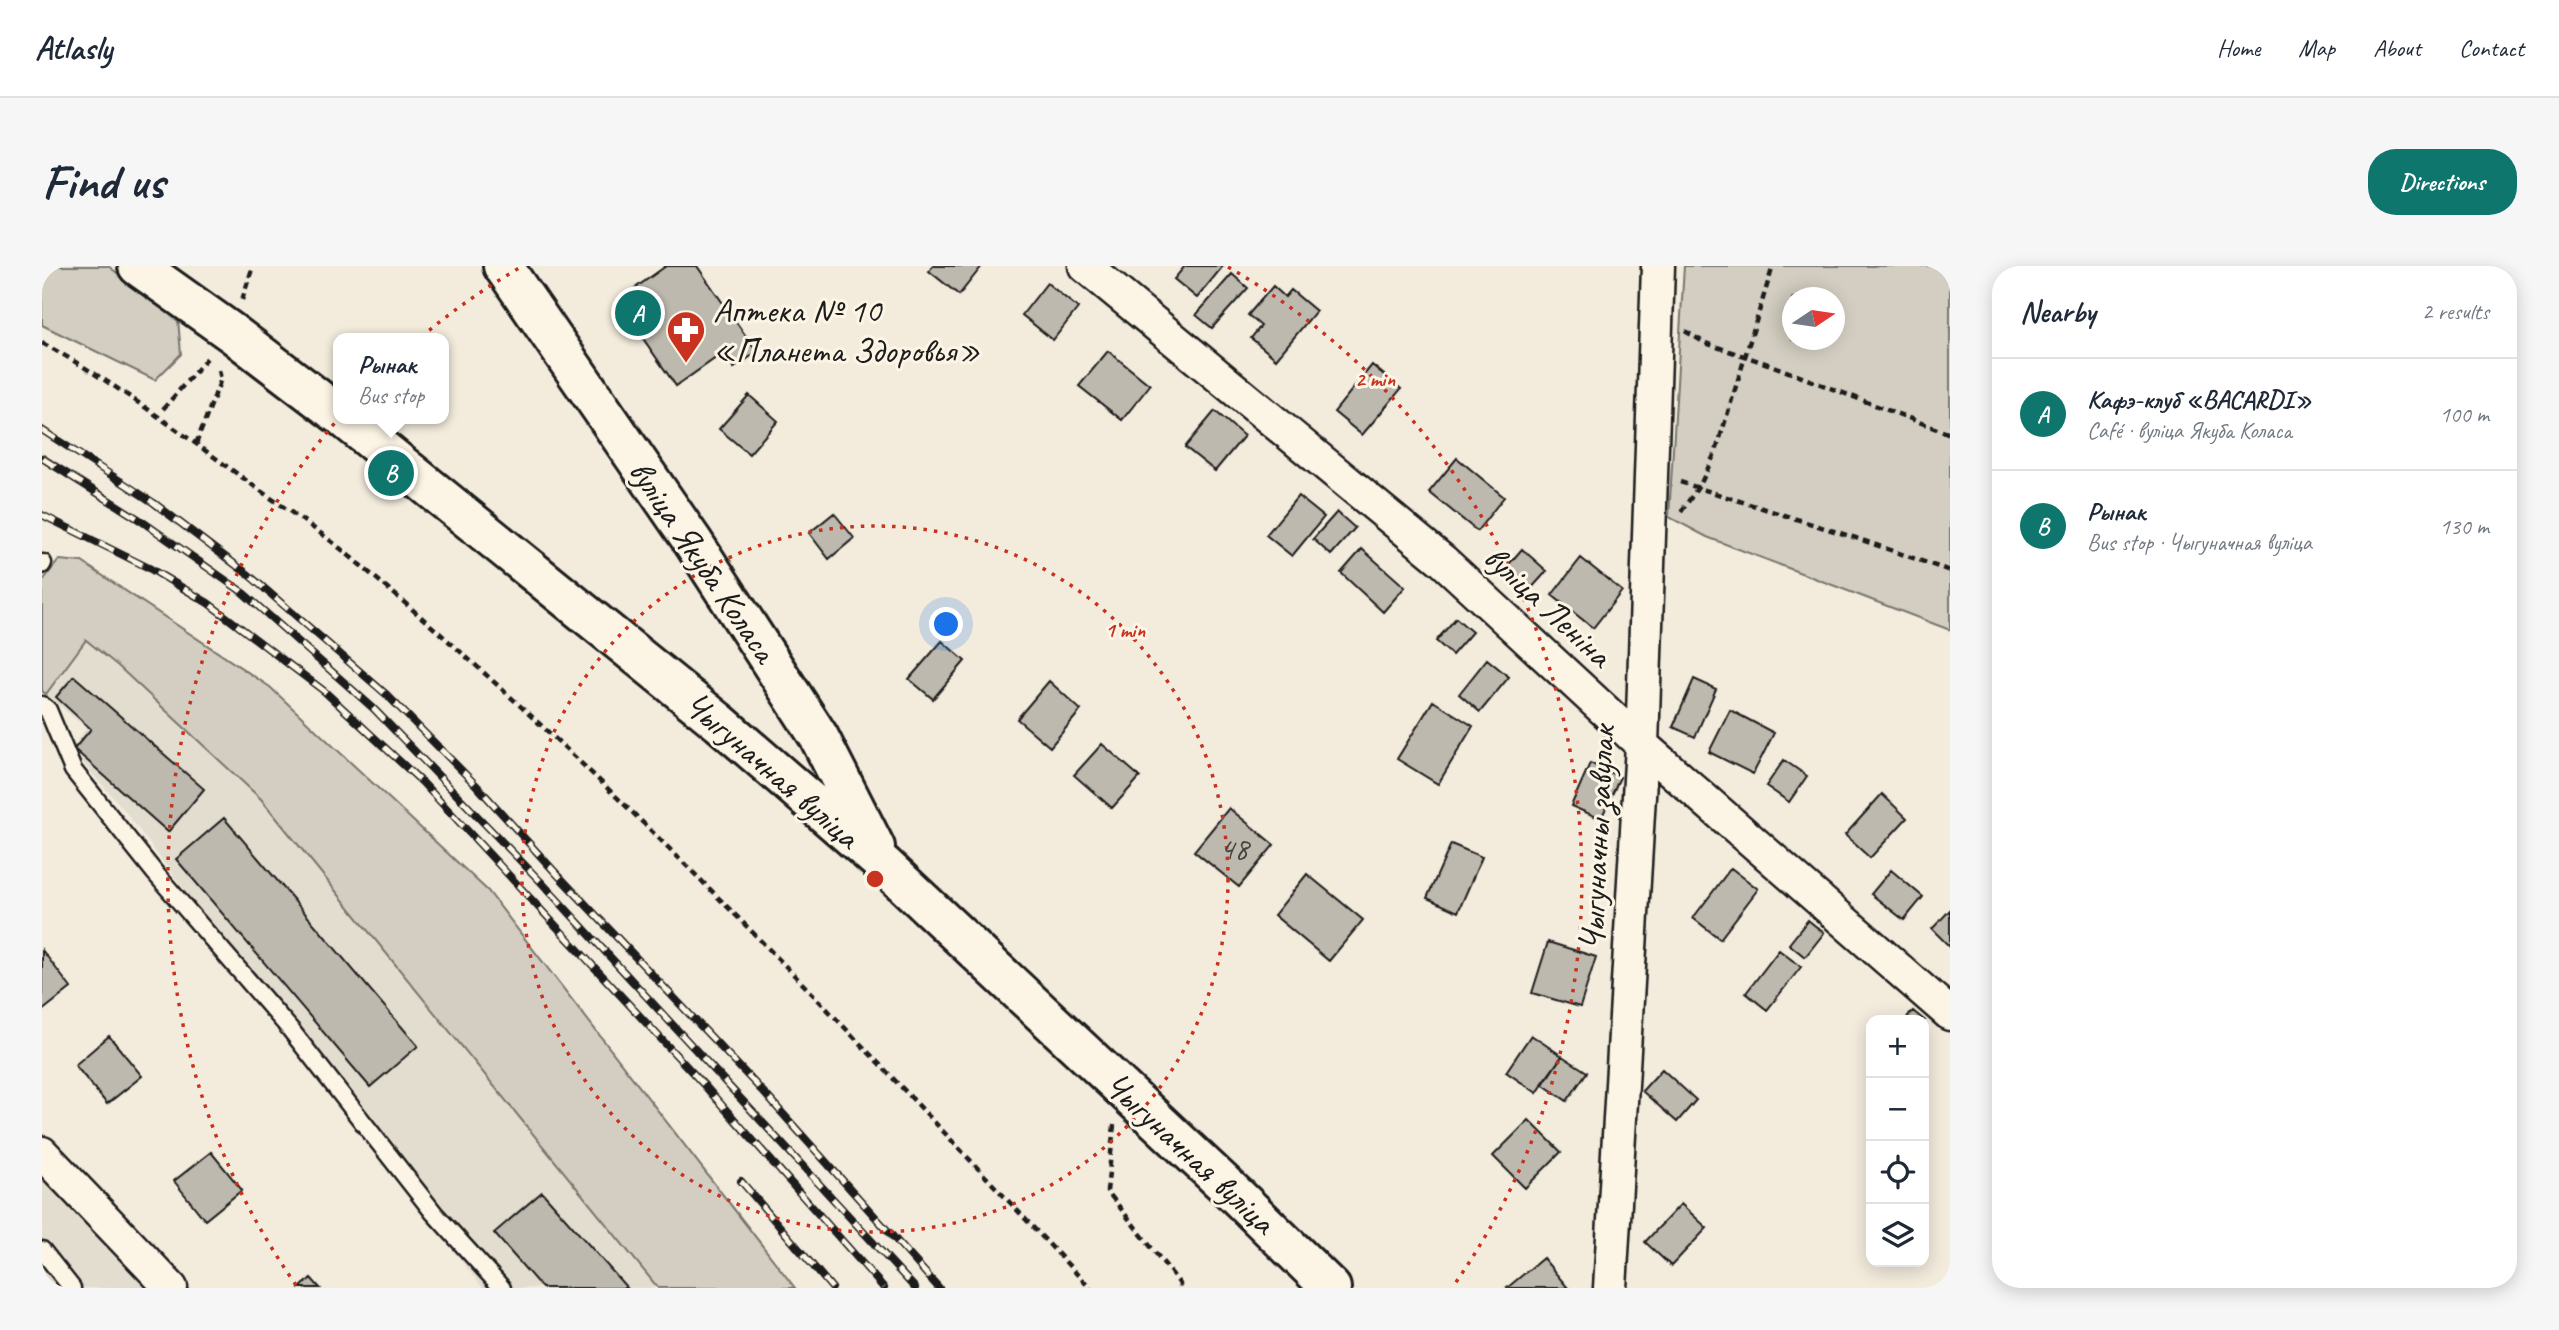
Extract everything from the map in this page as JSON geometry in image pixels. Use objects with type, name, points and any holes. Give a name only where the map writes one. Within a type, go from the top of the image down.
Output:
[{"type":"street","points":[[138,266],[333,410]]},
{"type":"street","name":"вуліца Якуба Коласа","points":[[503,266],[693,542],[819,737],[884,866]]},
{"type":"street","name":"вуліца Леніна","points":[[1085,266],[1443,561],[1642,745],[1950,1014]]},
{"type":"street","name":"Чыгуначны завулак","points":[[1610,1288],[1642,745],[1658,266]]},
{"type":"street","name":"Чыгуначная вуліца","points":[[351,424],[780,775],[884,866],[1237,1196],[1331,1288]]},
{"type":"street","points":[[780,775],[819,737]]},
{"type":"street","points":[[42,1153],[171,1288]]},
{"type":"lane","points":[[42,705],[48,710],[73,770],[155,873],[290,1029],[434,1213],[502,1288]]},
{"type":"lane","points":[[42,1250],[72,1288]]},
{"type":"path","points":[[1679,516],[1716,452],[1773,266]]},
{"type":"path","points":[[1943,266],[1950,269]]},
{"type":"path","points":[[1678,327],[1705,343],[1950,434]]},
{"type":"path","points":[[42,343],[123,393],[339,547],[532,717],[708,885],[841,1021],[1090,1288]]},
{"type":"path","points":[[196,444],[220,379],[216,359]]},
{"type":"path","points":[[1674,480],[1950,571]]},
{"type":"path","points":[[1115,1118],[1107,1191],[1180,1284],[1180,1288]]},
{"type":"shaded area","points":[[42,266],[108,266],[178,319],[181,354],[155,380],[42,325]]},
{"type":"shaded area","points":[[1684,266],[1950,266],[1950,630],[1707,537],[1669,517]]},
{"type":"shaded area","points":[[59,560],[82,562],[270,687],[488,891],[795,1288],[658,1288],[261,799],[118,666],[86,640],[46,694],[42,691],[42,582]]},
{"type":"shaded area","points":[[86,640],[118,666],[261,799],[658,1288],[483,1288],[229,968],[172,909],[186,892],[121,806],[71,750],[86,728],[46,694]]},
{"type":"shaded area","points":[[42,1170],[152,1288],[42,1288]]},
{"type":"building","points":[[666,266],[697,266],[757,352],[734,368],[723,353],[676,386],[617,301]]},
{"type":"building","points":[[933,266],[982,266],[959,295],[929,271]]},
{"type":"building","points":[[1185,266],[1223,266],[1197,298],[1174,279]]},
{"type":"building","points":[[1232,274],[1248,288],[1212,328],[1196,315]]},
{"type":"building","points":[[1047,283],[1078,308],[1053,340],[1022,315]]},
{"type":"building","points":[[1273,286],[1285,297],[1291,290],[1316,311],[1276,359],[1251,338],[1261,326],[1248,315]]},
{"type":"building","points":[[1108,351],[1150,385],[1122,420],[1079,386]]},
{"type":"building","points":[[1372,365],[1401,389],[1362,435],[1334,412]]},
{"type":"building","points":[[749,395],[778,421],[749,454],[719,429]]},
{"type":"building","points":[[1215,411],[1244,436],[1215,471],[1185,447]]},
{"type":"building","points":[[1457,458],[1504,497],[1477,531],[1429,492]]},
{"type":"building","points":[[1298,496],[1324,517],[1292,556],[1266,535]]},
{"type":"building","points":[[1337,512],[1355,528],[1331,555],[1313,539]]},
{"type":"building","points":[[834,513],[854,538],[829,559],[809,533]]},
{"type":"building","points":[[1362,549],[1405,587],[1383,612],[1341,573]]},
{"type":"building","points":[[1522,549],[1547,571],[1528,592],[1503,571]]},
{"type":"building","points":[[1581,558],[1622,591],[1593,628],[1552,595]]},
{"type":"building","points":[[1456,618],[1472,632],[1452,655],[1436,641]]},
{"type":"building","points":[[942,641],[965,661],[933,699],[909,679]]},
{"type":"building","points":[[1487,659],[1509,677],[1480,712],[1459,694]]},
{"type":"building","points":[[74,676],[204,789],[168,832],[74,749],[91,729],[56,697]]},
{"type":"building","points":[[1694,679],[1716,689],[1695,737],[1673,727]]},
{"type":"building","points":[[1049,681],[1081,710],[1050,747],[1017,719]]},
{"type":"building","points":[[1433,701],[1473,726],[1438,784],[1397,759]]},
{"type":"building","points":[[1730,710],[1774,733],[1753,774],[1709,752]]},
{"type":"building","points":[[1102,744],[1140,777],[1112,808],[1074,775]]},
{"type":"building","points":[[1784,760],[1807,776],[1789,802],[1766,786]]},
{"type":"building","points":[[1590,763],[1620,777],[1601,819],[1571,806]]},
{"type":"building","points":[[1882,794],[1907,818],[1870,858],[1845,835]]},
{"type":"building","points":[[1229,808],[1274,845],[1239,887],[1194,851]]},
{"type":"building","points":[[224,818],[418,1046],[370,1087],[176,859]]},
{"type":"building","points":[[1451,844],[1482,857],[1458,912],[1427,898]]},
{"type":"building","points":[[1731,868],[1758,889],[1720,939],[1693,918]]},
{"type":"building","points":[[1891,870],[1923,897],[1904,920],[1871,894]]},
{"type":"building","points":[[1307,874],[1363,920],[1329,961],[1274,915]]},
{"type":"building","points":[[1950,910],[1950,947],[1932,929]]},
{"type":"building","points":[[1808,920],[1824,933],[1805,957],[1789,944]]},
{"type":"building","points":[[1548,942],[1596,957],[1580,1007],[1532,993]]},
{"type":"building","points":[[42,950],[71,988],[42,1011]]},
{"type":"building","points":[[1779,950],[1801,967],[1767,1010],[1746,993]]},
{"type":"building","points":[[1531,1035],[1562,1056],[1537,1093],[1506,1072]]},
{"type":"building","points":[[109,1036],[142,1076],[107,1104],[75,1065]]},
{"type":"building","points":[[1562,1056],[1587,1072],[1567,1101],[1542,1084]]},
{"type":"building","points":[[1662,1069],[1696,1100],[1677,1122],[1642,1091]]},
{"type":"building","points":[[1529,1120],[1561,1152],[1525,1188],[1493,1156]]},
{"type":"building","points":[[211,1152],[242,1190],[205,1220],[174,1181]]},
{"type":"building","points":[[542,1192],[627,1288],[542,1288],[494,1233]]},
{"type":"building","points":[[1681,1204],[1707,1228],[1671,1266],[1645,1242]]},
{"type":"building","points":[[1543,1258],[1568,1288],[1507,1288]]},
{"type":"building","points":[[311,1278],[320,1288],[300,1288]]},
{"type":"railway","points":[[42,430],[154,503],[249,575],[387,695],[476,785],[766,1095],[939,1288]]},
{"type":"railway","points":[[42,458],[140,520],[241,591],[373,708],[541,882],[915,1288]]},
{"type":"railway","points":[[42,515],[149,568],[208,603],[324,691],[422,782],[704,1085],[884,1288]]},
{"type":"railway","points":[[741,1181],[832,1288]]},
{"type":"place","name":"Кафэ-клуб «BACARDI»","points":[[638,313]]},
{"type":"place","name":"Аптека № 10 «Планета Здоровья»","points":[[686,364]]},
{"type":"place","name":"Рынак","points":[[391,473]]}]
